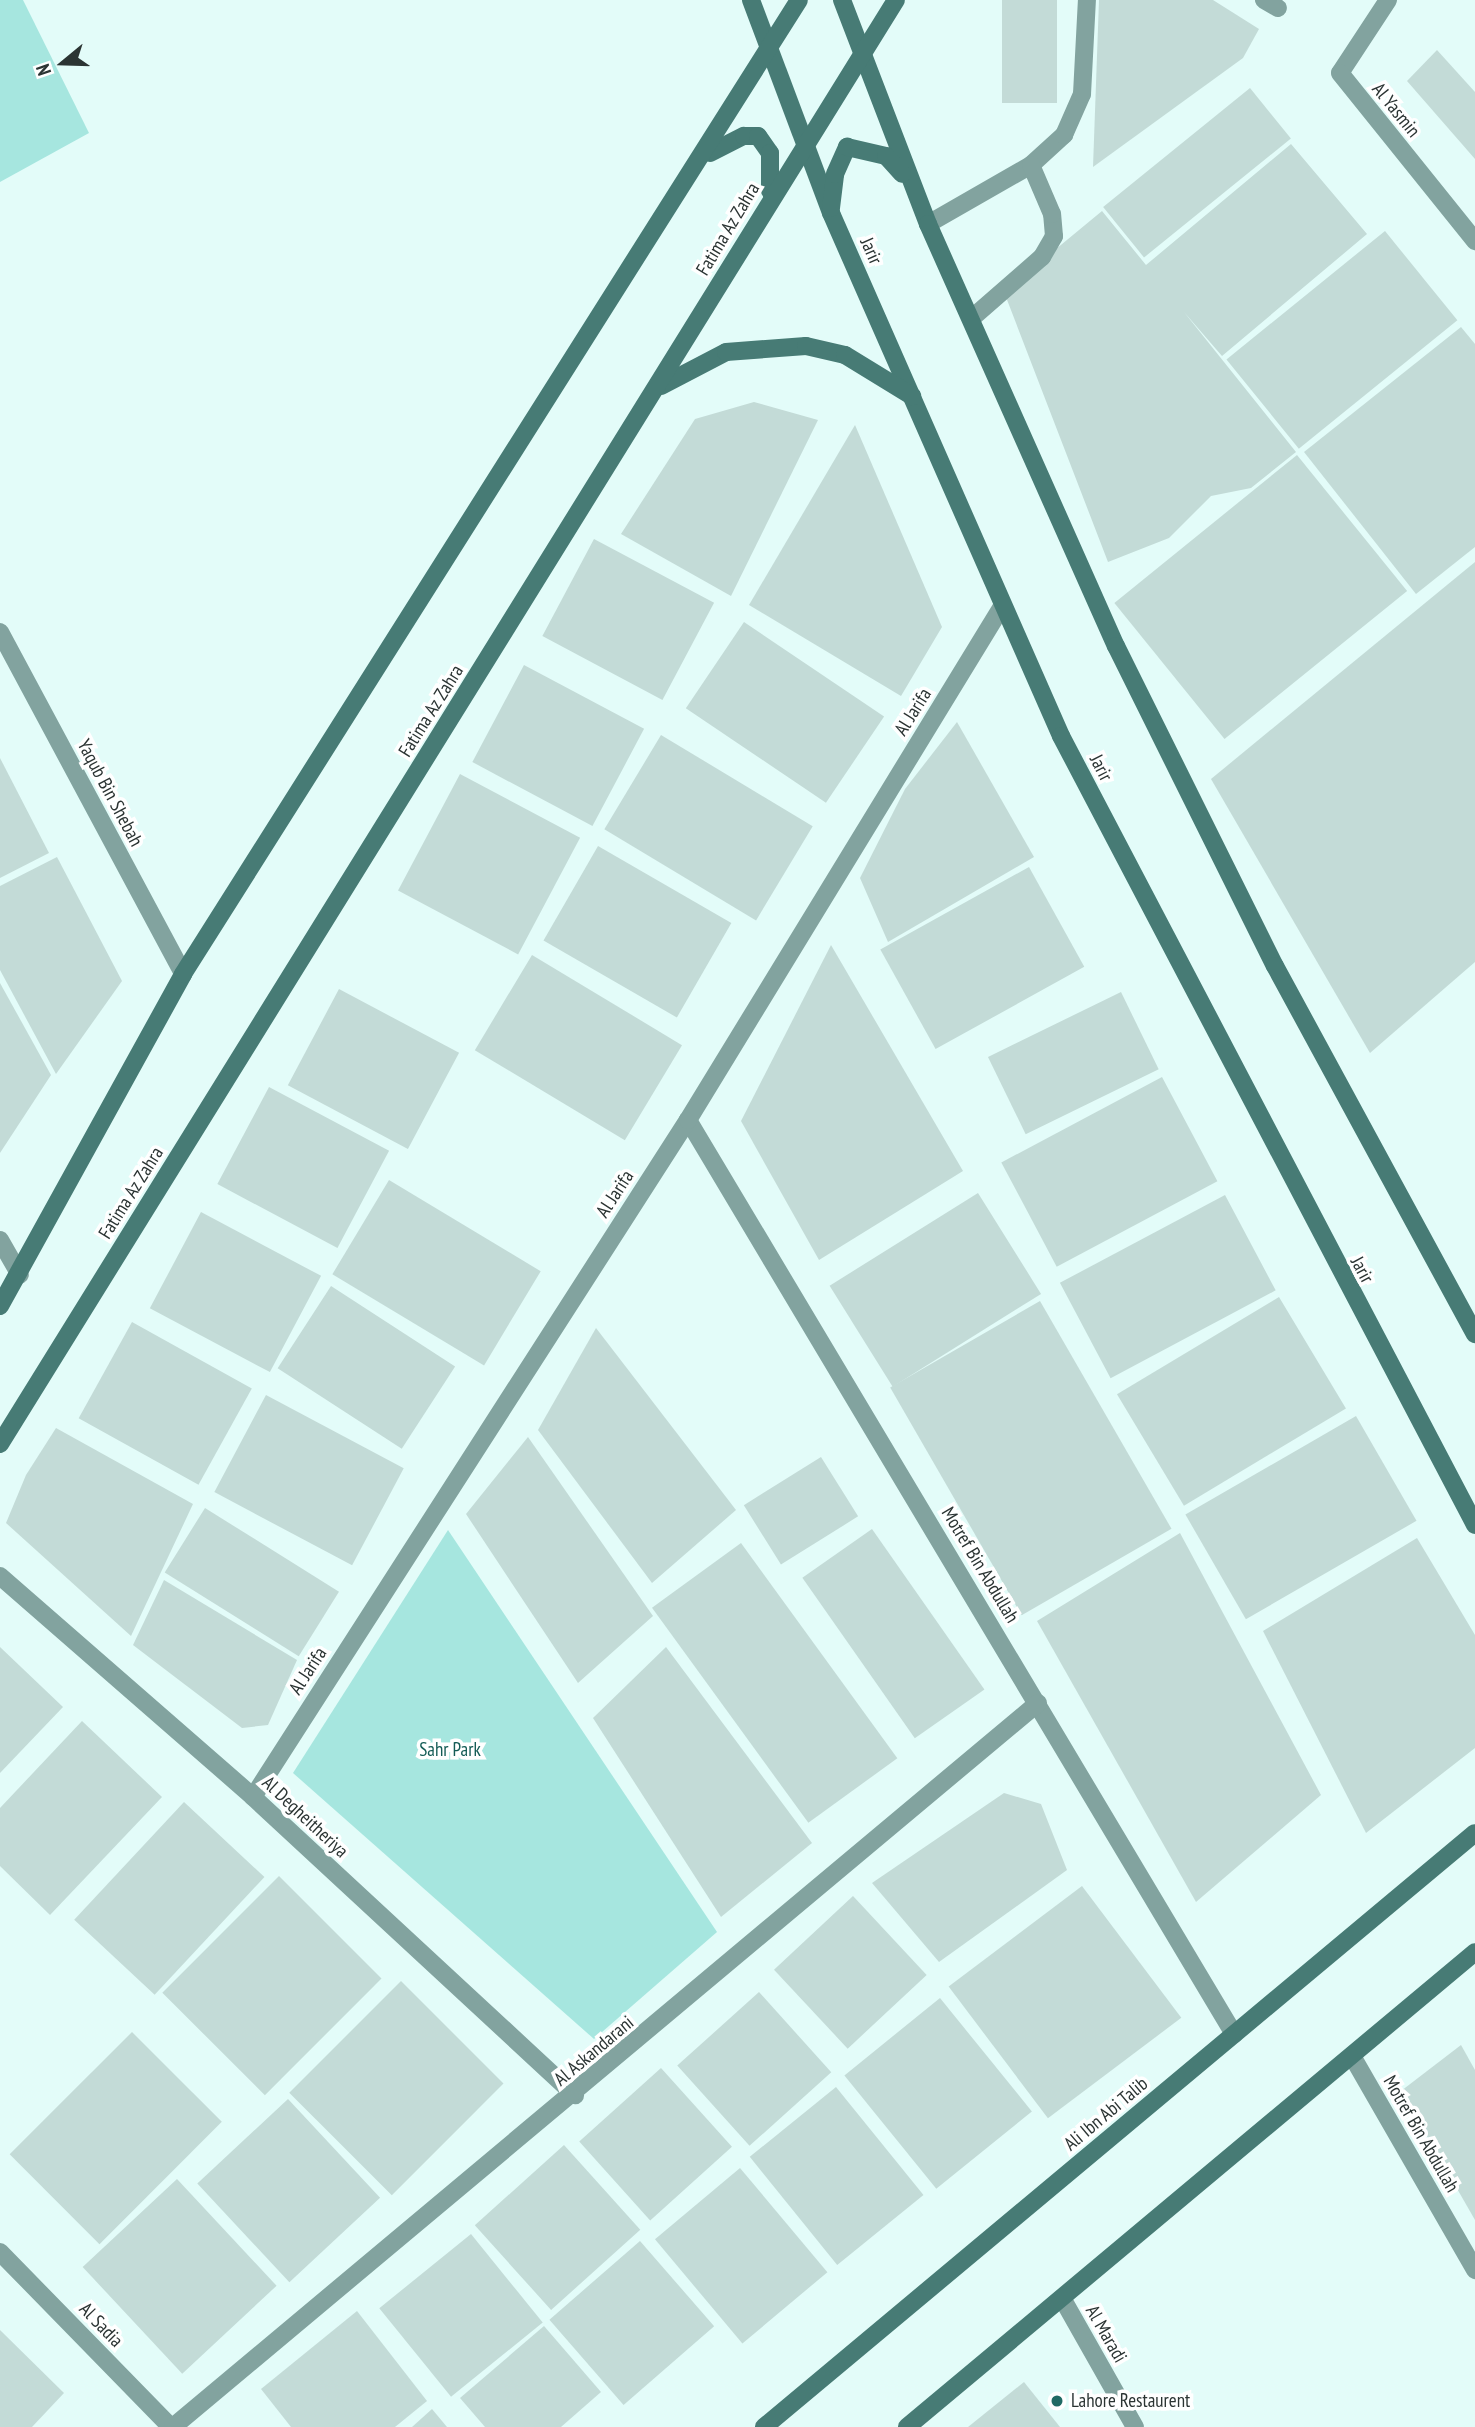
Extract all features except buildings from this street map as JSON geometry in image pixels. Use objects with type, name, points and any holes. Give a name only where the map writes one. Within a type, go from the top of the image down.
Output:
[{"type":"main road","name":"Jarir","points":[[751,0],[803,145],[1001,608],[1195,1000],[1475,1525]]},
{"type":"main road","points":[[0,1306],[20,1275],[183,974],[705,157],[799,0]]},
{"type":"main road","points":[[842,0],[860,54],[928,224],[1167,754],[1330,1072],[1475,1334]]},
{"type":"main road","name":"Fatima Az Zahra","points":[[0,1444],[655,390],[803,145],[896,0]]},
{"type":"main road","points":[[705,157],[728,142],[758,136],[774,172],[767,205]]},
{"type":"main road","points":[[831,213],[835,174],[847,147],[886,156],[913,187]]},
{"type":"main road","points":[[655,390],[726,352],[779,345],[845,355],[913,397]]},
{"type":"main road","name":"Ali Ibn Abi Talib","points":[[764,2427],[1475,1833]]},
{"type":"main road","points":[[907,2427],[1475,1952]]},
{"type":"street","points":[[928,224],[1031,165],[1057,144],[1075,115],[1086,67],[1087,0]]},
{"type":"street","name":"Al Yasmin","points":[[1388,0],[1340,73],[1475,241]]},
{"type":"street","points":[[972,318],[1042,257],[1054,236],[1052,214],[1031,165]]},
{"type":"street","name":"Al Jarifa","points":[[253,1797],[688,1120],[1001,608]]},
{"type":"street","name":"Yaqub Bin Shebah","points":[[0,632],[183,974]]},
{"type":"street","name":"Motref Bin Abdullah","points":[[688,1120],[1234,2034]]},
{"type":"street","points":[[0,1240],[20,1275]]},
{"type":"street","name":"Al Degheitheriya","points":[[0,1576],[253,1797],[575,2095]]},
{"type":"street","name":"Al Askandarani","points":[[172,2427],[575,2095],[1038,1703]]},
{"type":"street","name":"Motref Bin Abdullah","points":[[1352,2056],[1475,2270]]},
{"type":"street","name":"Al Sadia","points":[[0,2252],[172,2427]]},
{"type":"street","name":"Al Maradi","points":[[1062,2298],[1135,2427]]},
{"type":"green space","points":[[0,0],[23,0],[89,133],[0,182]]},
{"type":"green space","name":"Sahr Park","points":[[448,1530],[717,1932],[594,2039],[293,1773]]},
{"type":"place","name":"Lahore Restaurent","points":[[1057,2401]]}]
